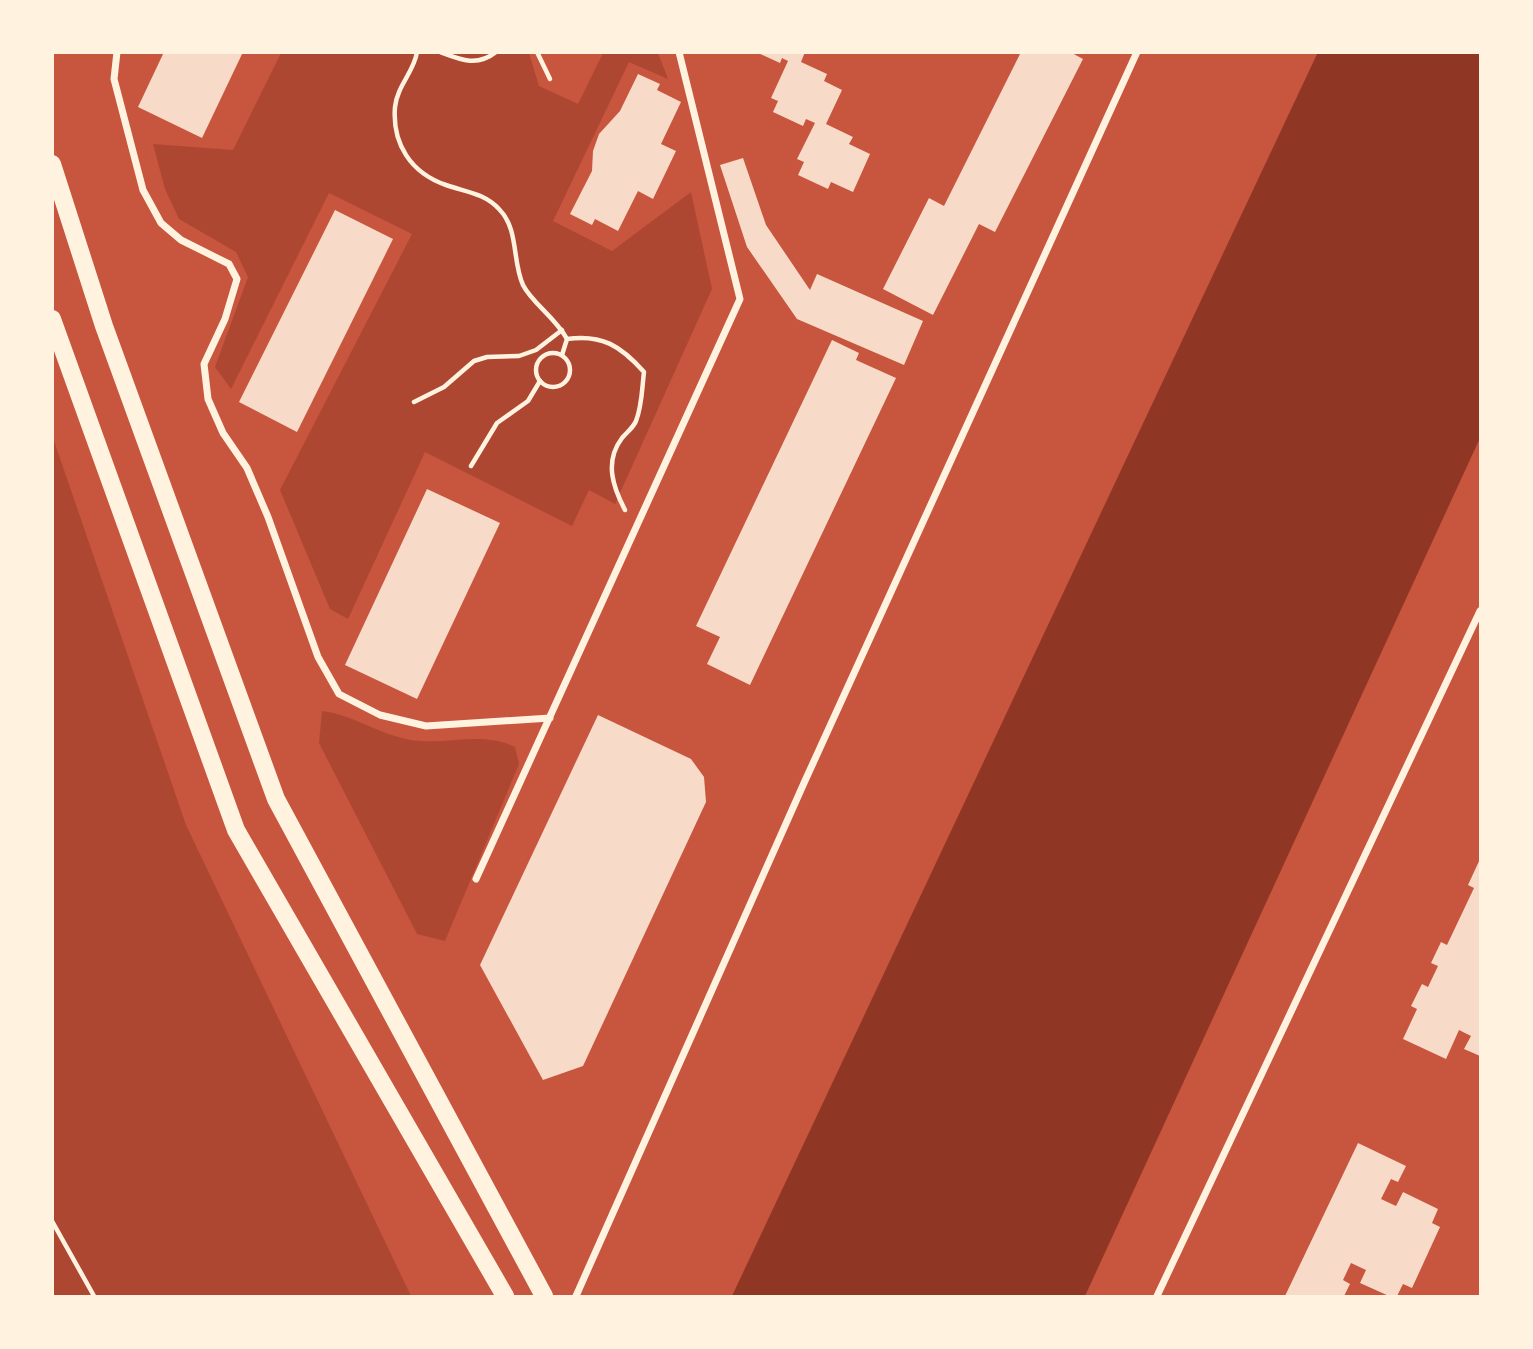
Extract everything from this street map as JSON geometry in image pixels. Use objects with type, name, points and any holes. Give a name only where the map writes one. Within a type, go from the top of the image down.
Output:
[{"type":"main road","points":[[52,163],[104,326],[276,799],[544,1297]]},
{"type":"main road","points":[[52,319],[236,830],[505,1297]]},
{"type":"street","points":[[117,52],[114,79],[143,190],[161,223],[181,240],[229,264],[237,279],[225,319],[204,365],[208,399],[223,433],[247,468],[304,613],[317,656],[339,694],[380,715],[426,726],[550,718]]},
{"type":"street","points":[[476,879],[740,299],[679,52]]},
{"type":"street","points":[[576,1297],[804,783],[1137,52]]},
{"type":"street","points":[[1157,1297],[1480,611]]},
{"type":"path","points":[[417,52],[395,104],[396,129],[404,152],[420,172],[448,186],[477,193],[500,210],[510,225],[519,273],[525,288],[567,339],[562,355]]},
{"type":"path","points":[[440,52],[469,63],[487,59],[496,52]]},
{"type":"path","points":[[537,52],[550,79]]},
{"type":"path","points":[[414,402],[444,387],[474,361],[486,357],[519,356],[536,350],[562,330]]},
{"type":"path","points":[[567,339],[588,336],[606,342],[627,354],[644,372],[641,407],[635,425],[621,438],[611,459],[613,487],[634,530]]},
{"type":"path","points":[[551,353],[562,355],[570,364],[569,376],[562,384],[550,387],[540,381],[536,369],[540,358],[551,353]]},
{"type":"path","points":[[471,466],[497,424],[528,401],[540,381]]},
{"type":"path","points":[[52,1221],[94,1297]]},
{"type":"shaded area","points":[[1318,52],[1480,53],[1480,438],[1085,1296],[732,1296]]},
{"type":"shaded area","points":[[281,53],[529,53],[539,86],[578,104],[603,53],[658,53],[668,79],[629,62],[553,221],[612,251],[691,192],[712,289],[615,504],[589,490],[572,526],[425,452],[348,619],[330,609],[280,490],[412,234],[329,193],[231,389],[215,367],[248,277],[236,252],[179,219],[165,189],[153,144],[233,150]]},
{"type":"shaded area","points":[[52,435],[186,825],[411,1296],[53,1296]]},
{"type":"shaded area","points":[[322,711],[335,713],[407,739],[480,739],[515,747],[519,764],[445,941],[417,934],[319,743]]},
{"type":"building","points":[[164,52],[243,52],[202,138],[138,107]]},
{"type":"building","points":[[756,52],[805,52],[801,62],[827,74],[824,81],[842,90],[826,124],[853,137],[849,144],[870,154],[853,192],[831,182],[828,189],[798,175],[804,162],[797,159],[815,123],[806,119],[803,126],[773,112],[778,101],[771,98],[788,61],[782,58],[780,63]]},
{"type":"building","points":[[1021,52],[1070,52],[1083,59],[995,232],[979,224],[933,315],[883,289],[929,198],[944,206]]},
{"type":"building","points":[[638,74],[660,84],[657,90],[681,102],[661,144],[676,151],[653,199],[638,191],[618,231],[595,219],[592,225],[570,214],[592,171],[593,151],[599,134],[620,111]]},
{"type":"building","points":[[743,158],[766,225],[810,290],[817,274],[923,321],[904,365],[797,319],[747,247],[720,165]]},
{"type":"building","points":[[335,210],[393,239],[297,432],[239,402]]},
{"type":"building","points":[[832,340],[859,353],[856,360],[896,378],[750,685],[707,664],[720,637],[696,626]]},
{"type":"building","points":[[427,489],[500,523],[417,699],[345,665]]},
{"type":"building","points":[[598,715],[691,759],[704,777],[706,802],[583,1066],[543,1080],[480,965]]},
{"type":"building","points":[[1480,859],[1480,1056],[1464,1049],[1471,1036],[1459,1030],[1446,1059],[1403,1039],[1417,1009],[1411,1006],[1422,984],[1428,987],[1438,966],[1431,963],[1441,942],[1447,945],[1474,888],[1468,885]]},
{"type":"building","points":[[1358,1143],[1406,1166],[1398,1182],[1391,1179],[1381,1199],[1396,1206],[1403,1192],[1438,1209],[1432,1223],[1440,1227],[1412,1288],[1403,1284],[1397,1296],[1389,1296],[1360,1283],[1366,1270],[1351,1263],[1343,1280],[1350,1284],[1344,1296],[1285,1296]]}]
